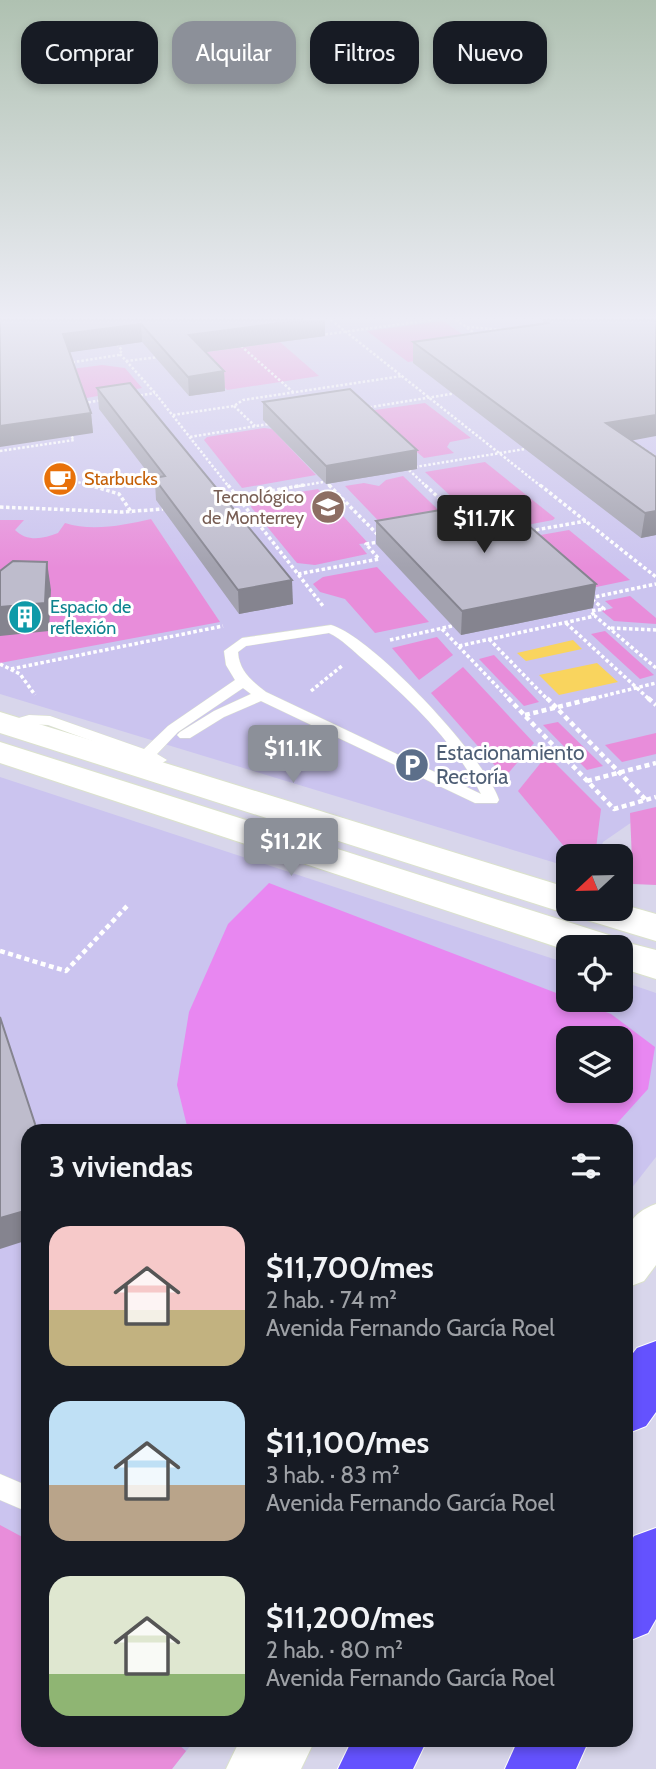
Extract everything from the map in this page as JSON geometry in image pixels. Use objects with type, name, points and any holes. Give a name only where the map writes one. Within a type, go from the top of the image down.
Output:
[{"type":"highway","points":[[633,1398],[656,1366]]},
{"type":"highway","points":[[633,1599],[656,1558]]},
{"type":"highway","points":[[372,1769],[388,1747]]},
{"type":"highway","points":[[539,1769],[551,1747]]},
{"type":"street","points":[[3,733],[148,762],[556,897]]},
{"type":"street","points":[[3,733],[567,935]]},
{"type":"street","points":[[633,921],[656,928]]},
{"type":"street","points":[[633,957],[656,965]]},
{"type":"street","points":[[633,1256],[656,1225]]},
{"type":"street","points":[[260,1769],[276,1747]]},
{"type":"lane","points":[[319,630],[337,631],[386,670],[440,725],[461,751],[491,800],[481,800],[261,695],[243,681],[230,658],[236,645],[319,630]]},
{"type":"lane","points":[[148,762],[173,729],[243,681]]},
{"type":"lane","points":[[148,762],[219,714],[261,695]]},
{"type":"lane","points":[[0,1487],[21,1496]]},
{"type":"path","points":[[77,404],[86,403]]},
{"type":"path","points":[[162,403],[323,606]]},
{"type":"path","points":[[172,415],[234,406],[239,403]]},
{"type":"path","points":[[354,410],[401,403]]},
{"type":"path","points":[[436,403],[656,577]]},
{"type":"path","points":[[234,406],[255,426]]},
{"type":"path","points":[[190,437],[268,424]]},
{"type":"path","points":[[0,451],[74,440],[66,429]]},
{"type":"path","points":[[629,439],[656,457]]},
{"type":"path","points":[[415,467],[525,449]]},
{"type":"path","points":[[645,459],[656,457]]},
{"type":"path","points":[[409,470],[458,515]]},
{"type":"path","points":[[74,481],[120,494],[133,514]]},
{"type":"path","points":[[230,498],[323,482]]},
{"type":"path","points":[[298,574],[379,559],[366,544],[384,541],[328,484]]},
{"type":"path","points":[[0,507],[42,506],[133,514],[163,509]]},
{"type":"path","points":[[528,531],[586,521]]},
{"type":"path","points":[[577,600],[656,584]]},
{"type":"path","points":[[590,597],[604,609],[591,611],[656,668]]},
{"type":"path","points":[[309,608],[336,603]]},
{"type":"path","points":[[459,646],[595,615]]},
{"type":"path","points":[[565,622],[656,705]]},
{"type":"path","points":[[468,623],[441,628],[614,809],[656,797]]},
{"type":"path","points":[[11,669],[228,625]]},
{"type":"path","points":[[610,628],[656,630]]},
{"type":"path","points":[[489,639],[646,800]]},
{"type":"path","points":[[524,715],[656,683]]},
{"type":"path","points":[[587,781],[656,763]]},
{"type":"path","points":[[0,951],[66,971],[128,905]]},
{"type":"shaded area","name":"Tecnológico de Monterrey","points":[[0,403],[656,403],[656,822],[632,822],[602,844],[556,844],[556,863],[0,694]]},
{"type":"shaded area","points":[[425,403],[471,438],[450,442],[447,447],[454,453],[424,458],[372,414],[375,410]]},
{"type":"shaded area","points":[[272,429],[316,475],[242,488],[204,440],[207,437]]},
{"type":"shaded area","points":[[485,462],[555,518],[516,527],[474,518],[425,472]]},
{"type":"shaded area","points":[[403,476],[455,526],[394,537],[345,486],[364,483],[379,486],[386,480]]},
{"type":"shaded area","points":[[318,489],[368,543],[359,544],[367,554],[315,565],[297,563],[251,507],[252,500]]},
{"type":"shaded area","points":[[151,519],[220,622],[0,663],[0,520],[24,520],[15,530],[35,538],[58,533],[65,523],[97,527]]},
{"type":"shaded area","points":[[569,530],[630,580],[577,591],[518,539]]},
{"type":"shaded area","points":[[377,567],[429,622],[375,633],[345,599],[320,592],[313,584],[323,577]]},
{"type":"shaded area","points":[[630,596],[656,618],[656,624],[614,621],[602,611],[613,608],[605,601]]},
{"type":"shaded area","points":[[605,631],[654,675],[640,679],[591,634]]},
{"type":"shaded area","points":[[437,637],[453,655],[419,680],[392,648]]},
{"type":"shaded area","points":[[573,640],[582,649],[526,661],[517,653]]},
{"type":"shaded area","points":[[494,655],[539,702],[524,706],[479,659]]},
{"type":"shaded area","points":[[597,663],[618,682],[559,695],[539,675]]},
{"type":"shaded area","points":[[463,667],[534,743],[505,777],[431,693]]},
{"type":"shaded area","points":[[558,722],[603,766],[587,770],[543,725]]},
{"type":"shaded area","points":[[656,733],[656,754],[622,762],[605,745]]},
{"type":"shaded area","points":[[547,755],[601,809],[597,844],[562,844],[518,791]]},
{"type":"shaded area","points":[[0,777],[556,960],[556,1012],[633,1012],[633,985],[656,993],[656,1157],[633,1186],[633,1124],[21,1124],[21,1747],[189,1747],[172,1769],[0,1769]]},
{"type":"shaded area","points":[[656,807],[656,885],[634,884],[634,844],[631,844],[630,813]]},
{"type":"shaded area","points":[[269,883],[556,993],[556,1012],[606,1012],[627,1026],[556,1026],[556,1103],[633,1103],[633,1030],[655,1047],[648,1089],[616,1124],[187,1124],[177,1085],[189,1012],[228,924]]},
{"type":"shaded area","points":[[0,1525],[21,1536],[21,1747],[181,1747],[186,1751],[172,1769],[0,1769]]},
{"type":"building","points":[[0,403],[87,403],[91,413],[0,426]]},
{"type":"building","points":[[108,403],[146,403],[292,580],[238,590],[154,478],[165,476]]},
{"type":"building","points":[[264,403],[365,403],[417,450],[326,466]]},
{"type":"building","points":[[495,403],[656,403],[656,415],[606,423],[656,457],[656,511],[645,513]]},
{"type":"building","points":[[499,500],[596,584],[462,611],[376,521]]},
{"type":"building","points":[[13,561],[47,562],[45,603],[0,607],[0,571]]},
{"type":"building","points":[[0,1017],[35,1124],[21,1124],[21,1212],[0,1218]]},
{"type":"place","name":"Starbucks","points":[[60,479]]},
{"type":"place","name":"Tecnológico de Monterrey","points":[[328,507]]},
{"type":"place","name":"Espacio de reflexión","points":[[25,617]]},
{"type":"place","name":"Estacionamiento Rectoría","points":[[412,765]]}]
